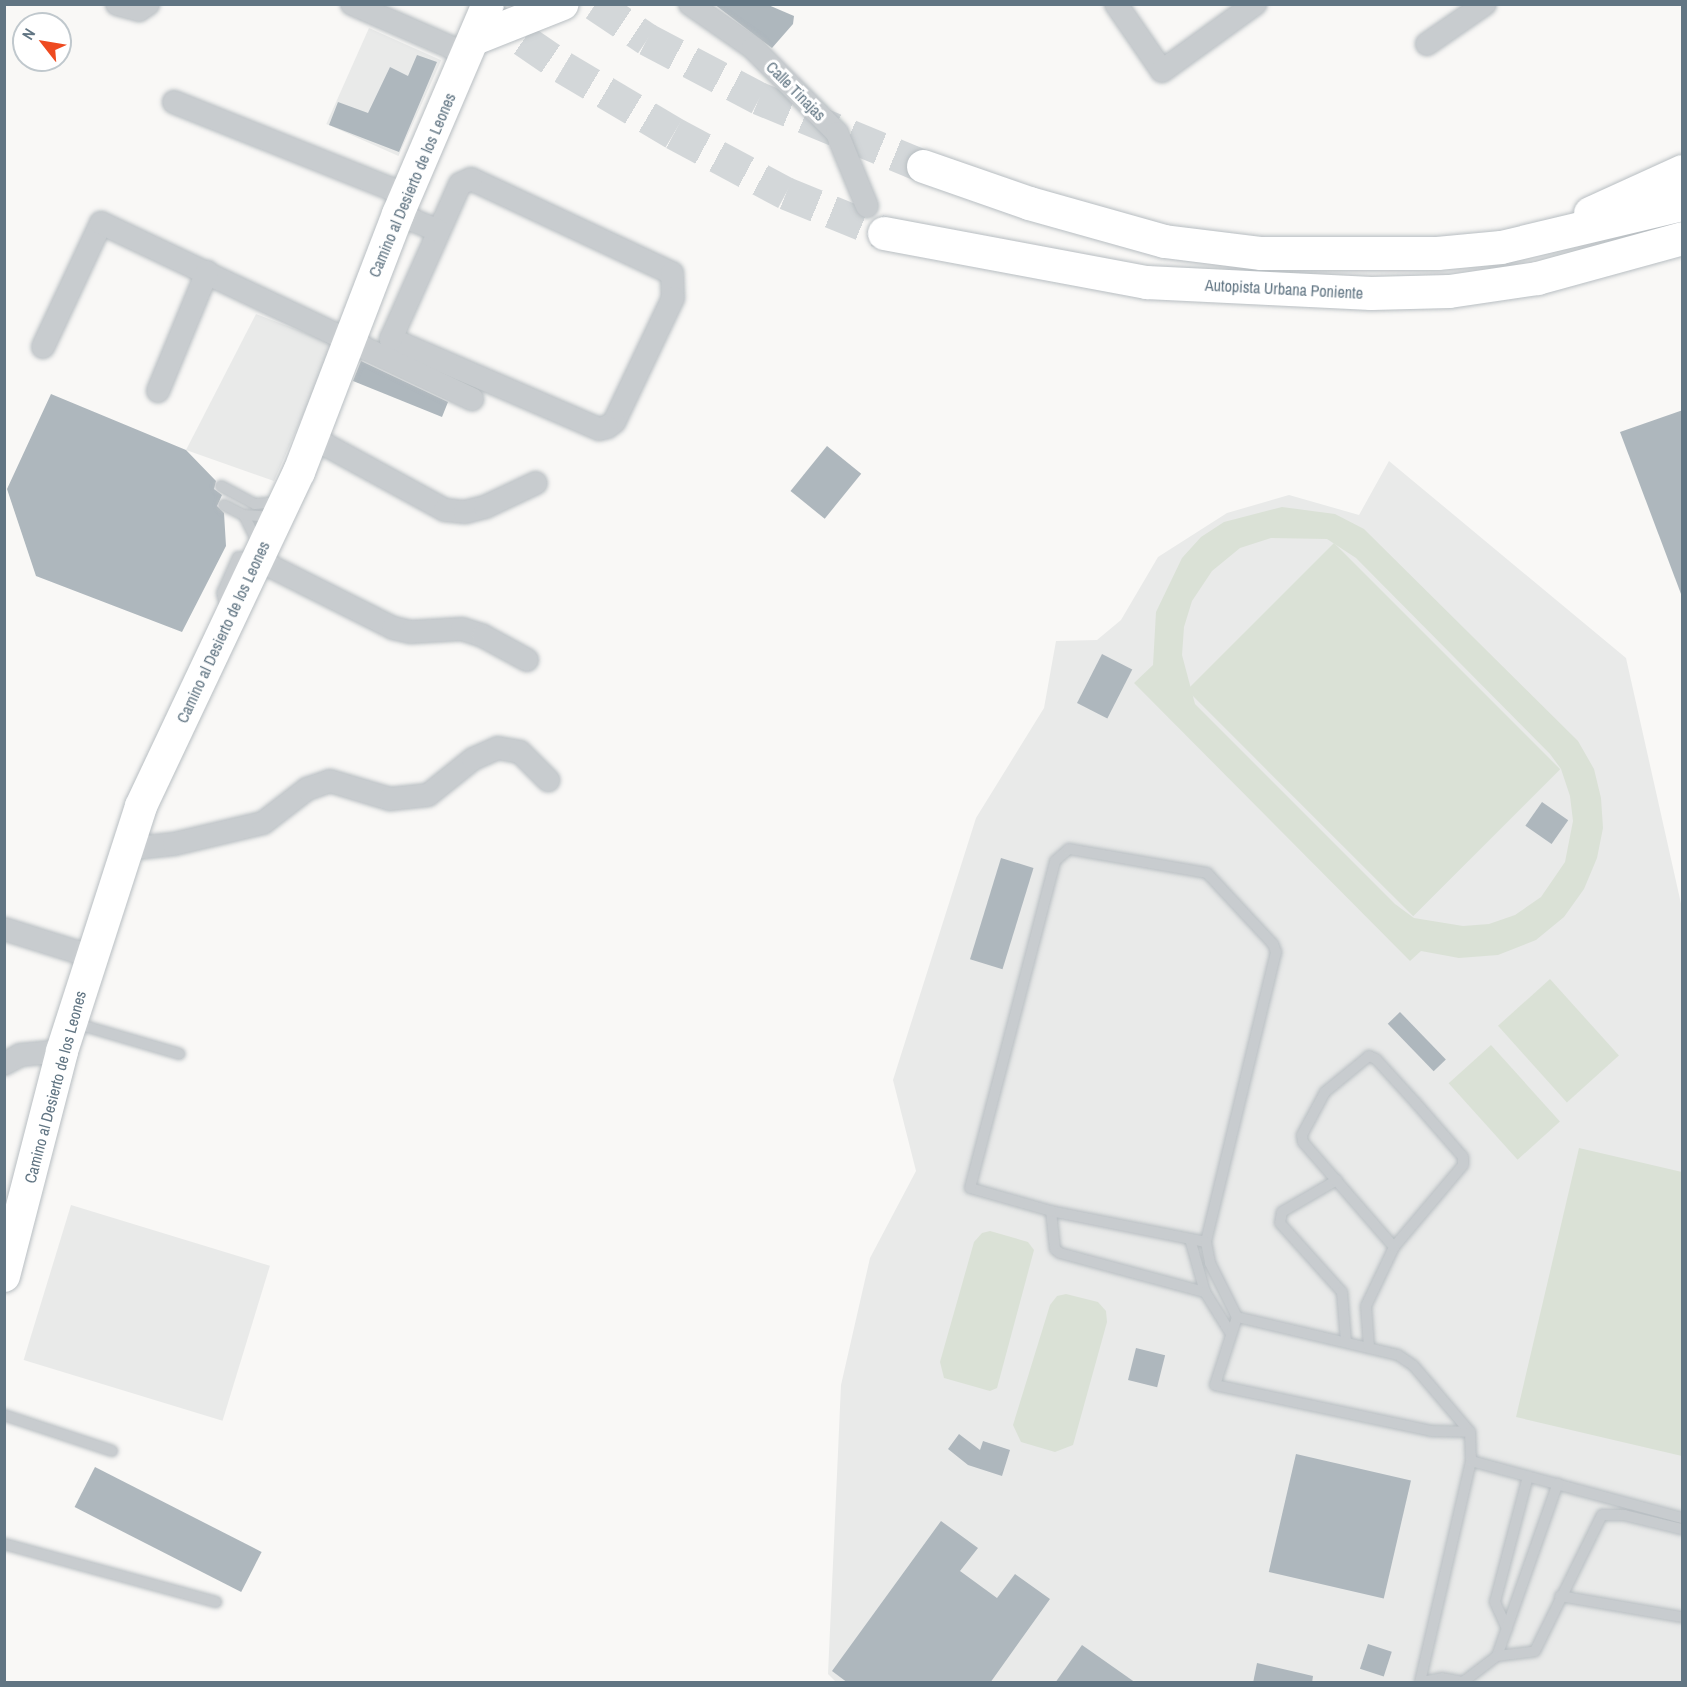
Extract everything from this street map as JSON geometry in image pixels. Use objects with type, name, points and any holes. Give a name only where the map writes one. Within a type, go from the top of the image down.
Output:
[{"type":"highway","points":[[923,166],[1029,202],[1164,241],[1261,253],[1437,253],[1501,248],[1683,204]]},
{"type":"highway","points":[[1569,233],[1590,213],[1683,171]]},
{"type":"highway","name":"Autopista Urbana Poniente","points":[[876,219],[1146,282],[1371,293],[1449,291],[1537,278],[1683,238]]},
{"type":"main road","name":"Camino al Desierto de los Leones","points":[[4,1276],[13,1215],[90,956],[141,806],[313,438],[402,204],[473,47],[488,4]]},
{"type":"main road","points":[[473,47],[563,4]]},
{"type":"street","points":[[117,4],[139,10],[148,4]]},
{"type":"street","points":[[352,4],[473,47]]},
{"type":"street","name":"Calle Tinajas","points":[[690,4],[753,48],[837,133],[876,219]]},
{"type":"street","points":[[1116,4],[1162,71],[1255,4]]},
{"type":"street","points":[[1426,44],[1485,4]]},
{"type":"street","points":[[174,102],[402,204],[439,231]]},
{"type":"street","points":[[471,179],[672,273],[672,298],[614,422],[599,429],[394,343],[393,332],[439,231],[460,184],[471,179]]},
{"type":"street","points":[[43,347],[101,223],[350,338],[472,399]]},
{"type":"street","points":[[158,391],[207,272]]},
{"type":"street","points":[[313,438],[445,510],[465,512],[485,507],[536,483]]},
{"type":"street","points":[[258,554],[393,628],[411,632],[462,629],[483,636],[527,660]]},
{"type":"street","points":[[127,849],[174,844],[263,823],[307,789],[330,781],[390,799],[428,795],[473,759],[498,748],[520,752],[548,780]]},
{"type":"street","points":[[4,929],[90,956]]},
{"type":"street","points":[[4,1064],[66,1036]]},
{"type":"lane","points":[[221,486],[255,504],[281,510]]},
{"type":"lane","points":[[224,505],[244,515],[281,510]]},
{"type":"lane","points":[[244,515],[258,554]]},
{"type":"lane","points":[[1206,1242],[1051,1210],[970,1188],[1055,861],[1070,849],[1207,873],[1273,944],[1276,962],[1206,1242],[1210,1263],[1237,1317],[1214,1381],[1218,1388],[1431,1431],[1470,1432]]},
{"type":"lane","points":[[66,1036],[180,1054]]},
{"type":"lane","points":[[1369,1347],[1366,1306],[1394,1247],[1459,1172],[1463,1157],[1376,1059],[1369,1056],[1325,1092],[1304,1126],[1304,1142],[1394,1247]]},
{"type":"lane","points":[[1337,1180],[1282,1212],[1280,1223],[1341,1292],[1346,1342]]},
{"type":"lane","points":[[1051,1210],[1056,1249],[1060,1253],[1205,1292]]},
{"type":"lane","points":[[1190,1239],[1205,1292],[1231,1334]]},
{"type":"lane","points":[[1237,1317],[1398,1355],[1413,1365],[1470,1432],[1471,1461],[1421,1683],[1442,1678],[1463,1683],[1497,1656],[1558,1483]]},
{"type":"lane","points":[[4,1416],[112,1451]]},
{"type":"lane","points":[[1471,1461],[1683,1518]]},
{"type":"lane","points":[[1508,1629],[1495,1602],[1528,1476]]},
{"type":"lane","points":[[1497,1656],[1535,1651],[1579,1556],[1602,1515],[1624,1515],[1683,1529]]},
{"type":"lane","points":[[4,1544],[216,1602]]},
{"type":"lane","points":[[1560,1596],[1683,1617]]},
{"type":"shaded area","points":[[369,28],[441,60],[398,156],[326,124]]},
{"type":"shaded area","points":[[256,314],[334,344],[274,481],[186,450]]},
{"type":"shaded area","points":[[1389,461],[1626,658],[1682,908],[1682,1682],[836,1682],[828,1674],[841,1385],[870,1258],[916,1171],[893,1080],[976,818],[1044,708],[1056,641],[1097,640],[1121,620],[1158,557],[1227,513],[1289,495],[1359,515]]},
{"type":"shaded area","points":[[1282,507],[1335,514],[1364,529],[1578,741],[1594,769],[1601,798],[1603,828],[1597,858],[1584,889],[1564,917],[1536,940],[1498,955],[1459,958],[1421,951],[1410,961],[1134,683],[1153,665],[1156,612],[1182,558],[1201,537],[1224,522]],"holes":[[[1271,538],[1327,539],[1356,558],[1550,754],[1561,769],[1570,796],[1573,821],[1565,862],[1541,897],[1515,915],[1489,924],[1463,926],[1414,918],[1395,904],[1195,704],[1182,655],[1184,627],[1192,601],[1212,571],[1240,548]]]},
{"type":"shaded area","points":[[1334,543],[1560,769],[1413,916],[1187,690]]},
{"type":"shaded area","points":[[1550,979],[1619,1056],[1567,1102],[1498,1026]]},
{"type":"shaded area","points":[[1491,1045],[1560,1122],[1518,1160],[1449,1083]]},
{"type":"shaded area","points":[[1579,1148],[1682,1172],[1682,1456],[1516,1417]]},
{"type":"shaded area","points":[[71,1205],[270,1266],[223,1421],[24,1360]]},
{"type":"shaded area","points":[[990,1231],[1028,1242],[1034,1250],[997,1388],[990,1391],[944,1378],[940,1362],[974,1242],[982,1233]]},
{"type":"shaded area","points":[[1066,1294],[1098,1302],[1106,1311],[1107,1322],[1073,1445],[1055,1452],[1021,1442],[1013,1425],[1050,1305],[1057,1296]]},
{"type":"building","points":[[714,4],[766,4],[794,16],[793,24],[772,48]]},
{"type":"building","points":[[417,55],[437,62],[399,152],[329,125],[338,102],[368,113],[390,67],[408,76]]},
{"type":"building","points":[[361,361],[448,402],[442,417],[353,381]]},
{"type":"building","points":[[51,394],[186,450],[216,481],[214,489],[222,495],[217,506],[224,513],[226,546],[182,632],[36,576],[7,489]]},
{"type":"building","points":[[1683,410],[1683,594],[1681,594],[1620,432]]},
{"type":"building","points":[[827,446],[861,474],[825,519],[790,491]]},
{"type":"building","points":[[1102,654],[1132,669],[1107,718],[1077,703]]},
{"type":"building","points":[[1542,802],[1568,820],[1552,844],[1525,826]]},
{"type":"building","points":[[1001,858],[1034,868],[1003,969],[970,959]]},
{"type":"building","points":[[1400,1012],[1446,1059],[1434,1071],[1388,1024]]},
{"type":"building","points":[[1136,1348],[1165,1355],[1157,1387],[1128,1380]]},
{"type":"building","points":[[959,1434],[980,1450],[983,1441],[1010,1450],[1002,1476],[968,1465],[948,1449]]},
{"type":"building","points":[[1296,1454],[1411,1481],[1384,1598],[1269,1572]]},
{"type":"building","points":[[95,1467],[262,1552],[241,1592],[75,1507]]},
{"type":"building","points":[[941,1521],[978,1548],[960,1571],[997,1598],[1015,1574],[1050,1599],[990,1683],[848,1683],[832,1671]]},
{"type":"building","points":[[1368,1644],[1392,1652],[1384,1676],[1360,1669]]},
{"type":"building","points":[[1082,1645],[1136,1683],[1055,1683]]},
{"type":"building","points":[[1257,1663],[1313,1676],[1312,1683],[1253,1683]]},
{"type":"tunnel","points":[[595,4],[647,39],[759,98],[923,166]]},
{"type":"tunnel","points":[[483,12],[563,67],[674,133],[786,193],[884,233]]}]
